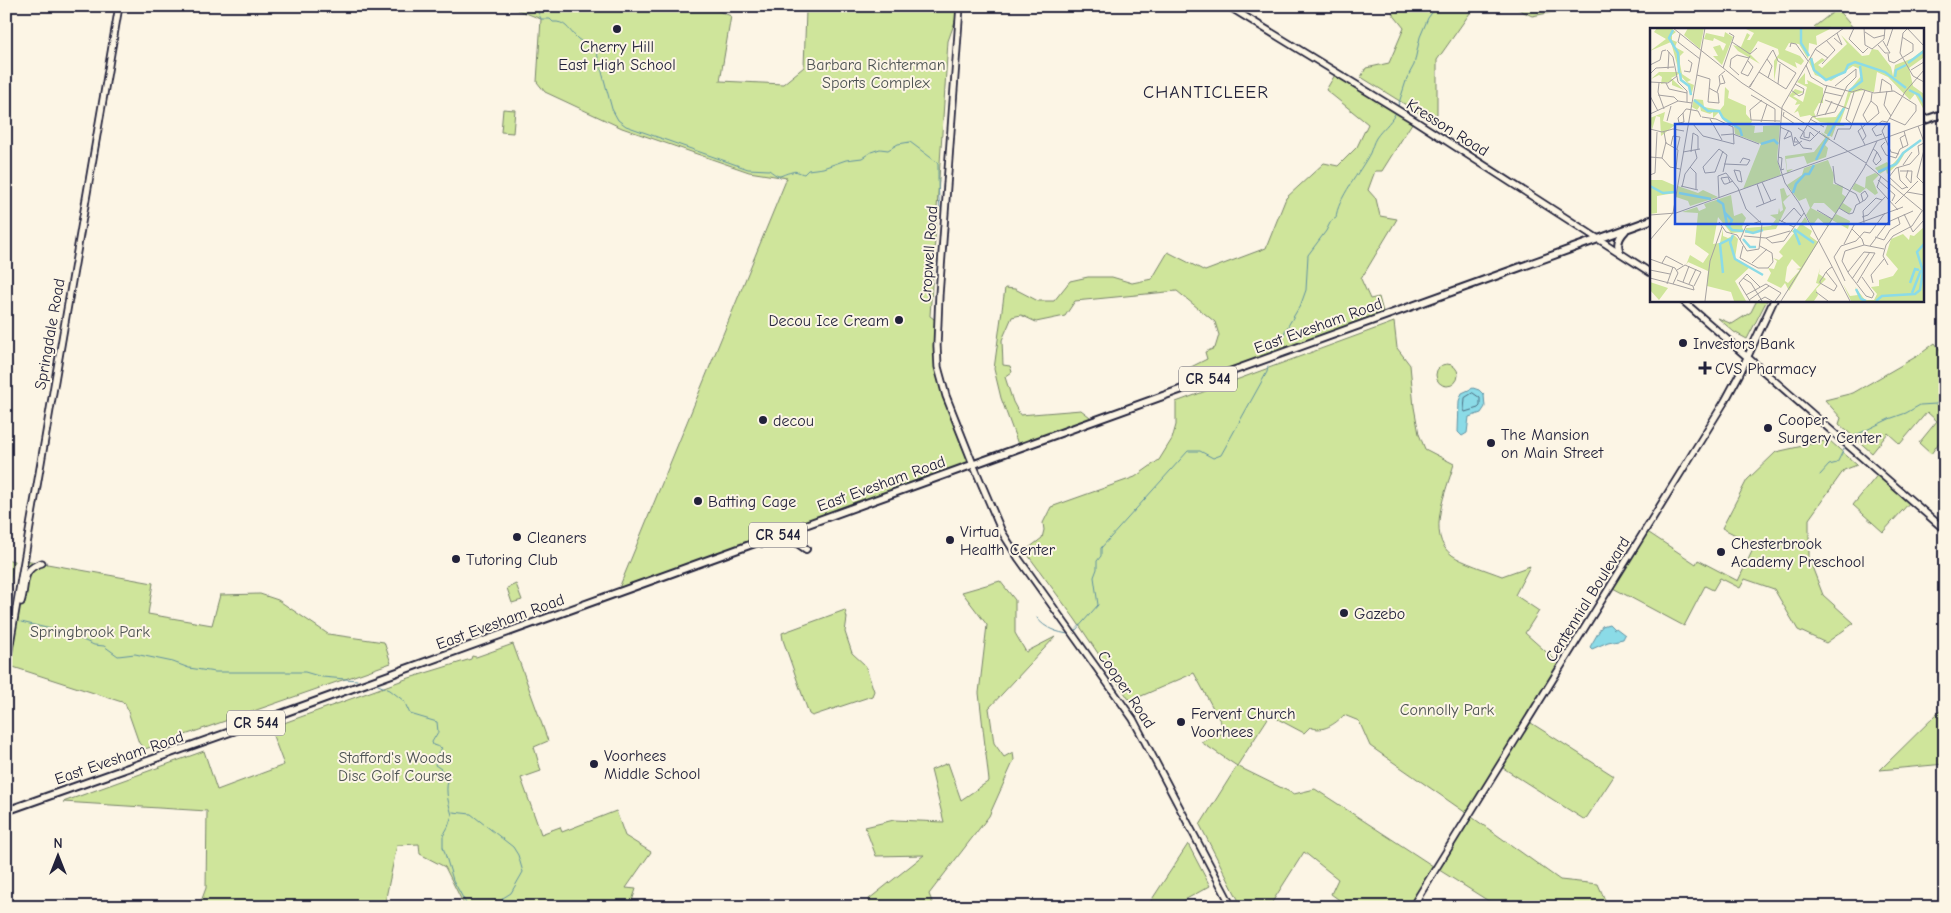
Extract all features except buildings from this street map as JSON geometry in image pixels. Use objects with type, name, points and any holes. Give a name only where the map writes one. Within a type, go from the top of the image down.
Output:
[{"type":"main road","name":"Springdale Road","points":[[6,667],[119,6]]},
{"type":"main road","name":"Cropwell Road","points":[[960,6],[937,346],[941,381],[972,464],[986,494]]},
{"type":"main road","name":"Kresson Road","points":[[1228,6],[1414,120],[1650,272]]},
{"type":"main road","points":[[1924,120],[1945,113]]},
{"type":"main road","name":"East Evesham Road","points":[[6,811],[151,761],[1650,220]]},
{"type":"main road","points":[[1620,252],[1618,248],[1619,239],[1625,230]]},
{"type":"main road","points":[[1683,301],[1945,530]]},
{"type":"main road","name":"Centennial Boulevard","points":[[1412,907],[1726,401],[1774,301]]},
{"type":"main road","name":"Cooper Road","points":[[986,494],[1002,532],[1133,719],[1232,907]]},
{"type":"main road","points":[[755,543],[770,543],[790,538],[806,549]]},
{"type":"main road","points":[[17,608],[22,601],[28,570],[34,565],[42,563]]},
{"type":"green space","name":"Barbara Richterman Sports Complex","points":[[508,6],[709,7],[731,16],[720,81],[783,84],[804,67],[806,11],[960,7],[948,41],[930,316],[938,322],[938,367],[973,464],[617,593],[787,178],[749,172],[622,128],[545,92],[537,82],[541,19]]},
{"type":"green space","points":[[1398,6],[1485,6],[1470,13],[1437,60],[1437,114],[1427,118],[1361,77],[1366,68],[1389,63],[1404,28],[1392,13]]},
{"type":"green space","points":[[1512,6],[1538,6],[1554,12],[1532,16]]},
{"type":"green space","points":[[1837,9],[1853,28],[1815,28]]},
{"type":"green space","points":[[1336,73],[1414,120],[1382,171],[1375,171],[1368,190],[1376,199],[1380,216],[1397,219],[1361,279],[1370,299],[1379,297],[1384,316],[1194,384],[1189,368],[1207,359],[1205,352],[1215,348],[1219,335],[1215,322],[1177,291],[1075,301],[1065,316],[1036,322],[1021,315],[1012,317],[1002,340],[1003,365],[1010,366],[1012,372],[1005,377],[1013,402],[1020,415],[1081,410],[1094,420],[1019,447],[1001,398],[994,369],[1005,288],[1015,289],[1038,301],[1054,301],[1070,281],[1088,277],[1112,277],[1132,283],[1152,279],[1168,252],[1205,271],[1266,248],[1286,198],[1324,163],[1338,166],[1357,147],[1368,124],[1326,90]]},
{"type":"green space","points":[[503,109],[515,110],[513,133],[501,132]]},
{"type":"green space","points":[[1756,301],[1766,301],[1747,339],[1734,332],[1718,318],[1732,324],[1751,312]]},
{"type":"green space","name":"Connolly Park","points":[[1394,322],[1397,348],[1410,365],[1414,407],[1419,434],[1425,449],[1454,464],[1440,512],[1440,536],[1444,547],[1456,558],[1502,576],[1530,566],[1515,595],[1539,611],[1525,633],[1562,666],[1528,721],[1614,776],[1585,820],[1500,766],[1469,815],[1370,746],[1359,721],[1344,715],[1329,727],[1315,729],[1310,727],[1304,733],[1270,715],[1237,766],[1201,742],[1226,732],[1194,673],[1130,701],[1075,619],[1025,551],[1042,538],[1043,523],[1051,507],[1135,477],[1159,460],[1172,439],[1176,425],[1176,402]]},
{"type":"green space","points":[[1935,343],[1945,356],[1945,434],[1931,454],[1919,443],[1937,421],[1927,412],[1900,444],[1888,433],[1872,453],[1839,424],[1841,418],[1825,400],[1853,393],[1919,355]]},
{"type":"green space","points":[[1447,364],[1455,367],[1458,375],[1455,383],[1447,386],[1439,383],[1436,375],[1439,367]]},
{"type":"green space","points":[[1829,440],[1857,465],[1844,470],[1809,519],[1809,559],[1823,595],[1854,623],[1826,643],[1798,630],[1774,589],[1745,579],[1740,588],[1720,578],[1713,590],[1705,586],[1684,626],[1611,587],[1646,531],[1696,564],[1698,560],[1738,581],[1755,545],[1722,528],[1747,480],[1776,452]]},
{"type":"green space","points":[[1879,473],[1911,501],[1883,532],[1853,505]]},
{"type":"green space","points":[[6,559],[14,561],[6,605]]},
{"type":"green space","name":"Springbrook Park","points":[[25,560],[153,583],[148,614],[212,625],[220,595],[260,594],[278,600],[328,634],[384,642],[391,663],[145,749],[139,743],[125,703],[7,665]]},
{"type":"green space","points":[[1000,581],[1015,600],[1015,633],[1026,652],[1055,637],[989,708],[994,743],[1004,757],[1013,752],[1014,760],[989,816],[929,894],[934,907],[871,907],[869,899],[924,855],[876,856],[865,827],[894,820],[944,822],[931,770],[948,763],[961,800],[989,781],[979,693],[987,625],[962,592]]},
{"type":"green space","points":[[516,584],[522,600],[512,603],[507,588]]},
{"type":"green space","points":[[845,610],[847,618],[845,632],[852,653],[865,665],[874,691],[872,696],[812,716],[809,714],[782,633]]},
{"type":"green space","name":"Stafford's Woods Disc Golf Course","points":[[513,644],[548,741],[534,747],[541,771],[521,778],[541,834],[560,827],[562,832],[616,811],[625,836],[651,852],[626,888],[636,889],[630,907],[465,907],[445,867],[420,854],[419,844],[397,845],[384,907],[199,907],[206,888],[207,811],[63,802],[204,751],[217,790],[284,765],[270,728],[406,679],[471,659],[472,656],[476,657]]},
{"type":"green space","points":[[1943,708],[1945,711],[1945,764],[1880,770]]},
{"type":"green space","points":[[1237,766],[1294,794],[1315,789],[1436,868],[1412,907],[1349,907],[1331,894],[1338,879],[1304,852],[1269,907],[1242,907],[1200,825]]},
{"type":"green space","points":[[1469,815],[1560,880],[1598,884],[1608,907],[1498,907],[1436,868]]},
{"type":"green space","points":[[1188,844],[1210,886],[1172,907],[1147,907]]},
{"type":"water","points":[[1473,388],[1479,390],[1484,395],[1485,407],[1481,413],[1469,417],[1467,433],[1462,436],[1458,432],[1459,401],[1462,393]]},
{"type":"water","points":[[1609,624],[1625,635],[1623,639],[1608,642],[1592,649],[1590,647],[1602,626]]},
{"type":"waterway","points":[[539,6],[538,12],[541,19],[550,19],[553,22],[561,23],[578,39],[595,46],[612,109],[618,120],[626,126],[748,169],[769,170],[778,176],[795,171],[804,174],[808,170],[823,168],[846,160],[862,158],[871,152],[880,149],[888,150],[898,144],[910,142],[938,163],[940,209],[942,210]]},
{"type":"waterway","points":[[1398,106],[1407,78],[1414,65],[1420,37],[1428,18],[1437,6]]},
{"type":"waterway","points":[[1271,351],[1283,339],[1285,331],[1301,304],[1306,290],[1308,255],[1331,221],[1336,218],[1340,202],[1370,153],[1376,138],[1395,114]]},
{"type":"waterway","points":[[1076,630],[1098,605],[1094,577],[1097,561],[1101,556],[1101,548],[1188,451],[1200,451],[1213,458],[1221,455],[1267,372],[1268,366]]},
{"type":"waterway","points":[[1850,438],[1920,405],[1936,404],[1945,395]]},
{"type":"waterway","points":[[1820,475],[1829,465],[1837,463],[1844,449]]},
{"type":"waterway","points":[[1037,618],[1043,625],[1069,634]]},
{"type":"waterway","points":[[21,622],[51,629],[59,633],[67,633],[94,645],[104,646],[118,656],[135,654],[173,662],[189,668],[215,672],[305,672],[322,677],[357,680]]},
{"type":"waterway","points":[[378,685],[390,690],[404,701],[410,714],[437,722],[438,732],[432,742],[433,745],[442,748],[438,753],[435,765],[441,769],[448,781],[447,794],[452,815],[443,836],[443,847],[453,880],[468,907]]},
{"type":"waterway","points":[[453,812],[471,814],[513,847],[518,855],[523,872],[511,893],[503,898],[502,907]]},
{"type":"place","name":"Cherry Hill East High School","points":[[617,29]]},
{"type":"place","name":"Decou Ice Cream","points":[[899,320]]},
{"type":"place","name":"Investors Bank","points":[[1683,343]]},
{"type":"place","name":"CVS Pharmacy","points":[[1705,368]]},
{"type":"place","name":"decou","points":[[763,420]]},
{"type":"place","name":"Cooper Surgery Center","points":[[1768,428]]},
{"type":"place","name":"The Mansion on Main Street","points":[[1491,443]]},
{"type":"place","name":"Batting Cage","points":[[698,501]]},
{"type":"place","name":"Cleaners","points":[[517,537]]},
{"type":"place","name":"Virtua Health Center","points":[[950,540]]},
{"type":"place","name":"Chesterbrook Academy Preschool","points":[[1721,552]]},
{"type":"place","name":"Tutoring Club","points":[[456,559]]},
{"type":"place","name":"Gazebo","points":[[1344,613]]},
{"type":"place","name":"Fervent Church Voorhees","points":[[1181,722]]},
{"type":"place","name":"Voorhees Middle School","points":[[594,764]]},
{"type":"district","name":"CHANTICLEER","points":[[1206,92]]}]
